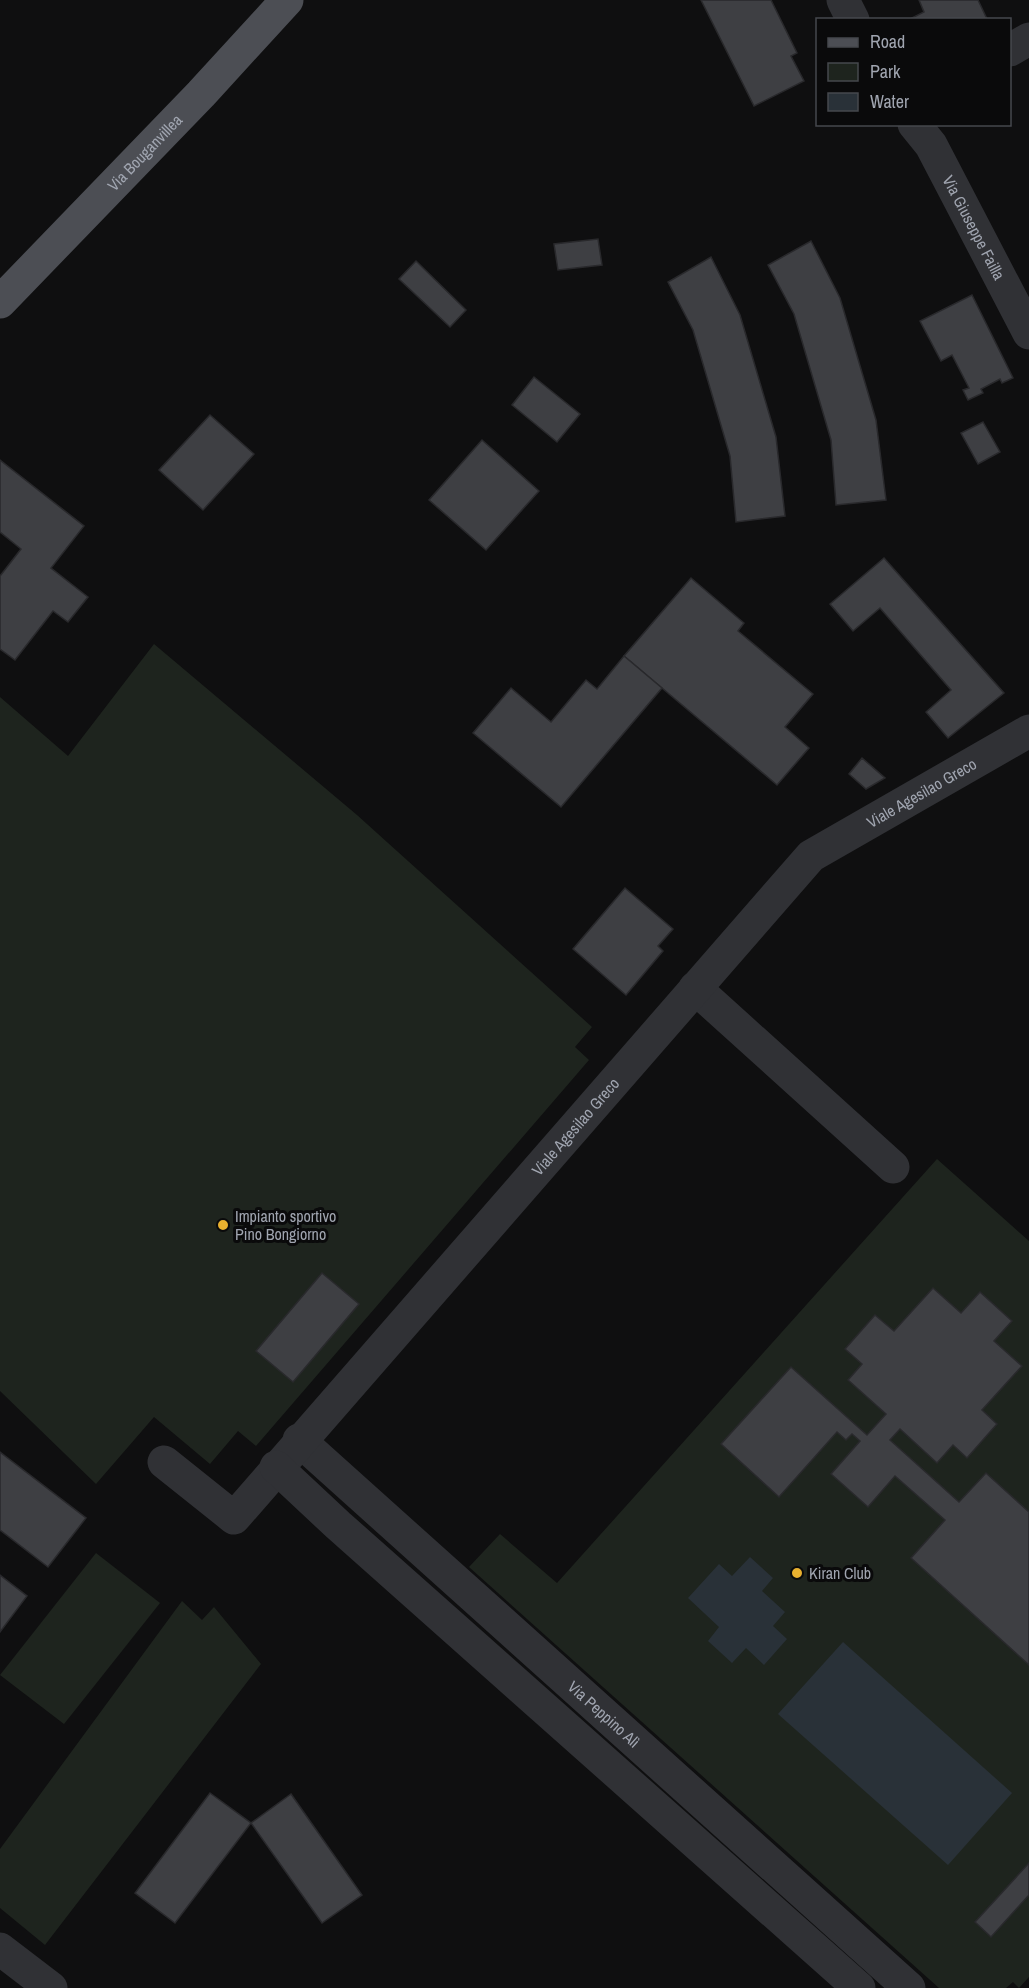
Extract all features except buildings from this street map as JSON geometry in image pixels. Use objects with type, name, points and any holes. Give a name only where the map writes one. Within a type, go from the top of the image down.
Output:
[{"type":"main road","name":"Via Bouganvillea","points":[[0,302],[201,94],[287,0]]},
{"type":"street","points":[[843,0],[852,18]]},
{"type":"street","points":[[1011,49],[1029,39]]},
{"type":"street","name":"Via Giuseppe Failla","points":[[916,126],[931,145],[1029,333]]},
{"type":"street","name":"Viale Agesilao Greco","points":[[164,1462],[234,1518],[299,1440],[811,856],[1029,731]]},
{"type":"street","points":[[695,988],[893,1167]]},
{"type":"street","name":"Via Peppino Alì","points":[[299,1440],[909,1988]]},
{"type":"street","points":[[276,1467],[347,1533],[859,1988]]},
{"type":"street","points":[[0,1949],[51,1988]]},
{"type":"green space","name":"Impianto sportivo Pino Bongiorno","points":[[154,644],[357,815],[592,1027],[575,1047],[589,1060],[256,1446],[238,1431],[210,1464],[154,1417],[96,1484],[0,1391],[0,697],[68,756]]},
{"type":"green space","name":"Kiran Club","points":[[937,1159],[1029,1241],[1029,1977],[1019,1988],[1013,1982],[1006,1988],[939,1988],[469,1567],[500,1534],[557,1583]]},
{"type":"green space","points":[[96,1553],[160,1603],[64,1724],[0,1675]]},
{"type":"green space","points":[[182,1601],[202,1620],[214,1607],[261,1664],[45,1945],[0,1908],[0,1849]]},
{"type":"water","points":[[750,1557],[773,1578],[762,1591],[785,1612],[773,1626],[787,1639],[764,1665],[746,1648],[732,1663],[708,1641],[719,1627],[688,1598],[719,1564],[732,1576]]},
{"type":"water","points":[[843,1642],[1012,1793],[948,1865],[778,1714]]},
{"type":"place","name":"Impianto sportivo Pino Bongiorno","points":[[223,1225]]},
{"type":"place","name":"Kiran Club","points":[[797,1573]]}]
